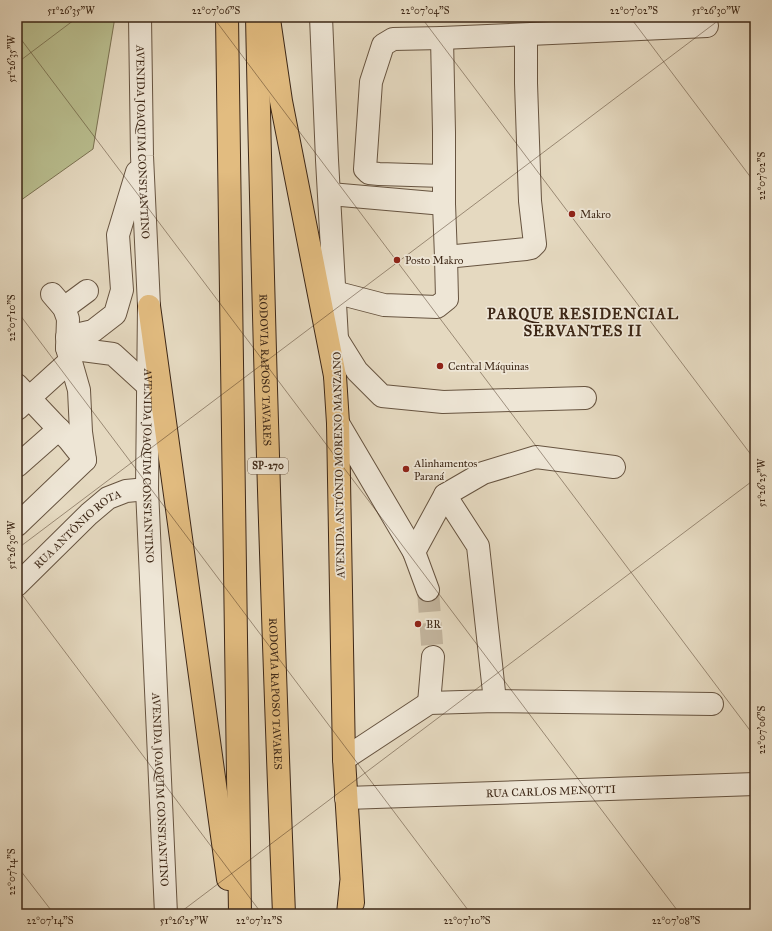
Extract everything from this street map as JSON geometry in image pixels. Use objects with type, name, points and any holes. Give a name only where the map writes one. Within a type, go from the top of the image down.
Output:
[{"type":"main road","name":"SP-270","points":[[227,17],[240,914]]},
{"type":"main road","name":"RODOVIA RAPOSO TAVARES","points":[[258,17],[263,301],[274,677],[284,914]]},
{"type":"main road","points":[[269,17],[281,101],[335,376]]},
{"type":"main road","points":[[149,306],[232,914]]},
{"type":"main road","name":"AVENIDA ANTÔNIO MORENO MANZANO","points":[[335,376],[338,423],[344,760],[354,914]]},
{"type":"main road","points":[[348,914],[351,884]]},
{"type":"street","name":"AVENIDA JOAQUIM CONSTANTINO","points":[[140,17],[142,156],[149,306],[147,489],[166,914]]},
{"type":"street","name":"AVENIDA ANTÔNIO MORENO MANZANO","points":[[321,17],[336,339],[335,376]]},
{"type":"street","points":[[444,176],[379,174],[369,173],[365,169],[371,82],[383,45],[393,39],[526,35],[707,26]]},
{"type":"street","points":[[446,257],[526,250],[531,248],[534,244],[530,201],[526,35]]},
{"type":"street","points":[[334,292],[384,306],[437,307],[447,299],[442,38]]},
{"type":"street","points":[[85,460],[59,429],[21,397],[68,349],[115,314],[122,290],[118,235],[142,156]]},
{"type":"street","points":[[330,194],[444,204]]},
{"type":"street","points":[[85,460],[81,432],[79,390],[68,349],[68,319],[58,301],[87,291]]},
{"type":"street","points":[[336,339],[356,371],[382,396],[443,402],[585,398]]},
{"type":"street","points":[[68,349],[112,354],[148,386]]},
{"type":"street","points":[[338,423],[414,552],[428,590]]},
{"type":"street","points":[[17,466],[59,429]]},
{"type":"street","points":[[414,552],[445,495],[483,473],[536,457],[614,467]]},
{"type":"street","points":[[17,525],[85,460]]},
{"type":"street","name":"RUA ANTÔNIO ROTA","points":[[17,585],[89,514],[108,498],[126,491],[147,489]]},
{"type":"street","points":[[445,495],[478,546],[495,701]]},
{"type":"street","points":[[429,703],[433,658]]},
{"type":"street","points":[[344,760],[429,703],[495,701],[712,704]]},
{"type":"street","name":"RUA CARLOS MENOTTI","points":[[346,798],[755,784]]},
{"type":"green space","points":[[17,17],[115,17],[93,149],[17,203]]},
{"type":"tunnel","points":[[428,590],[433,657]]},
{"type":"place","name":"Makro","points":[[572,214]]},
{"type":"place","name":"Posto Makro","points":[[397,260]]},
{"type":"place","name":"Central Máquinas","points":[[440,366]]},
{"type":"place","name":"Alinhamentos Paraná","points":[[406,469]]},
{"type":"place","name":"BR","points":[[418,624]]},
{"type":"district","name":"PARQUE RESIDENCIAL SERVANTES II","points":[[583,322]]}]
